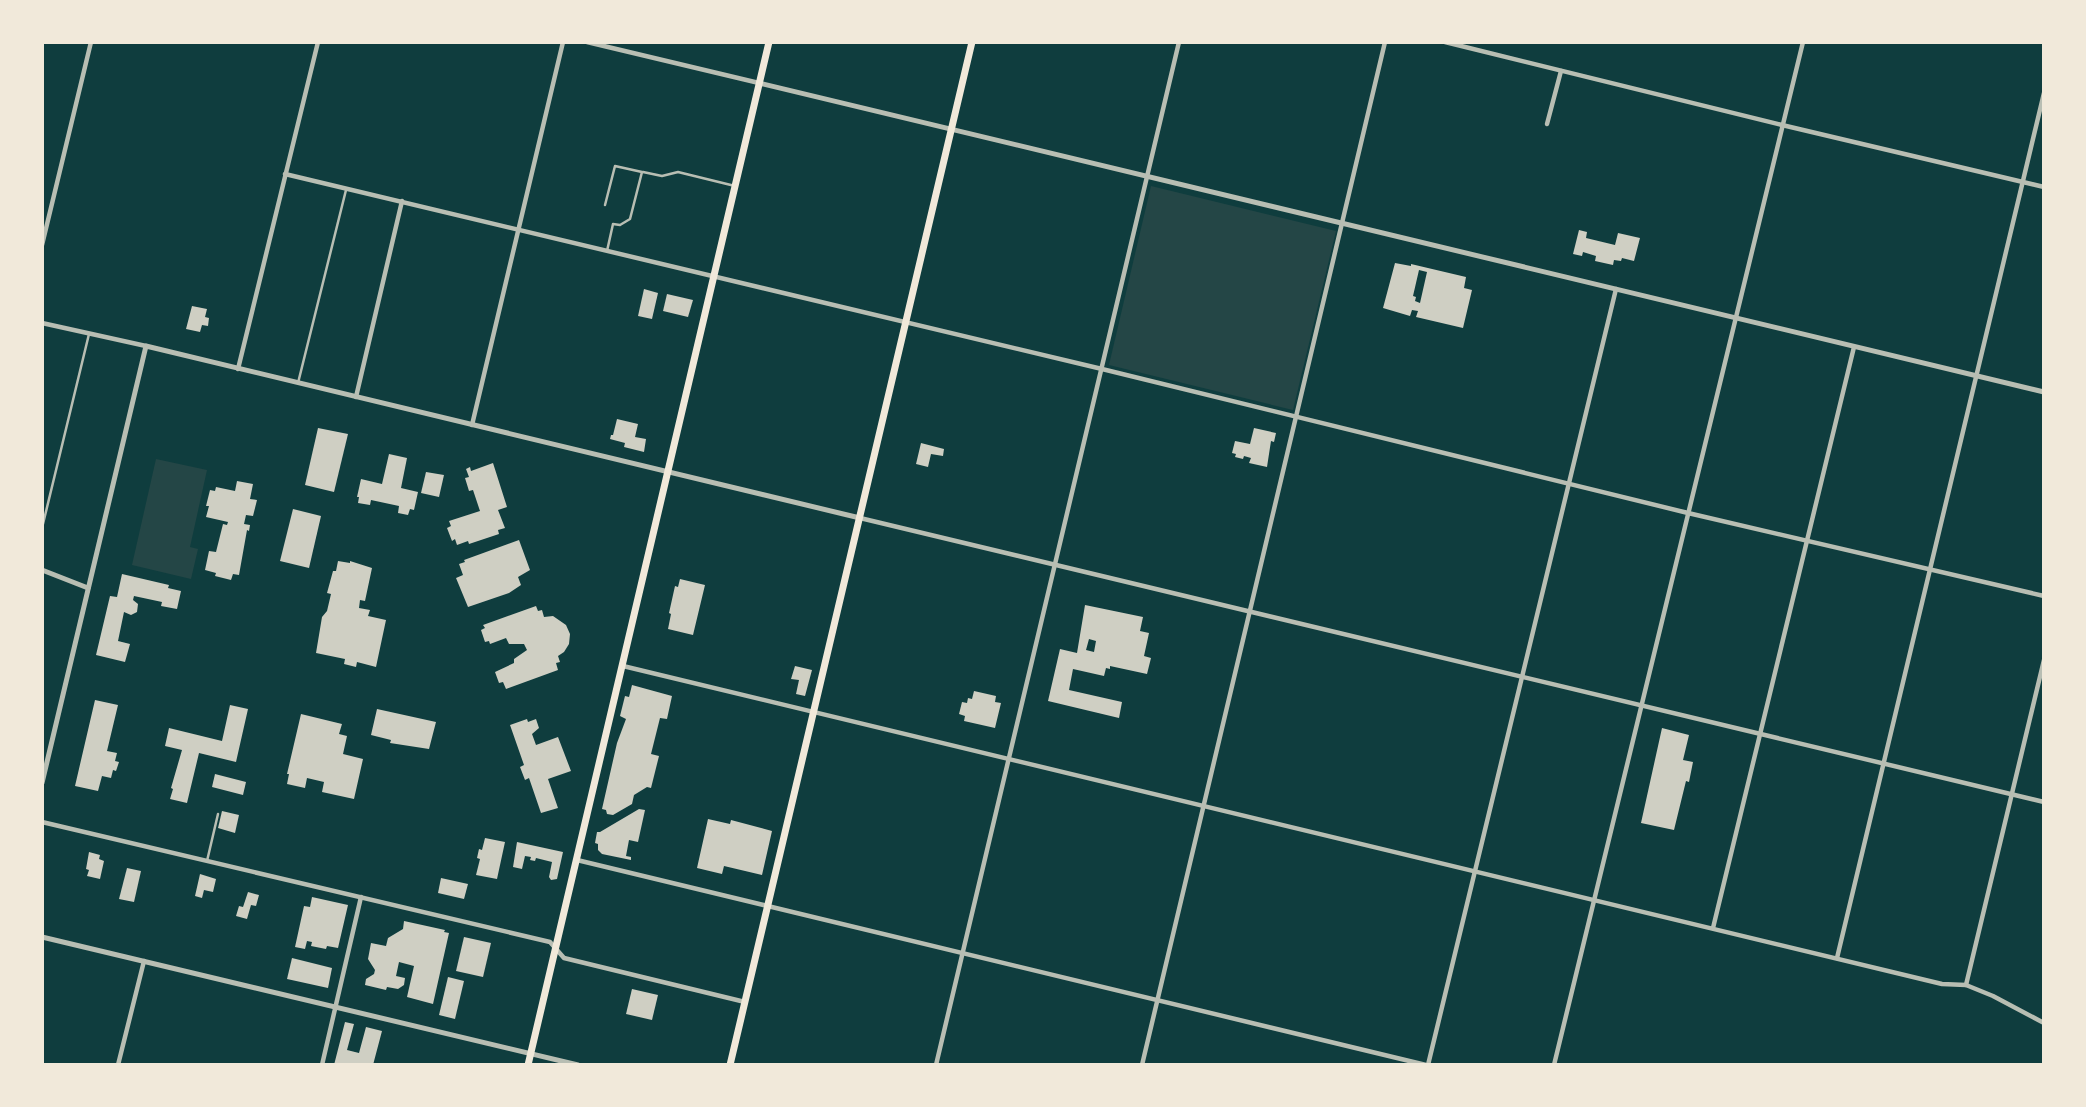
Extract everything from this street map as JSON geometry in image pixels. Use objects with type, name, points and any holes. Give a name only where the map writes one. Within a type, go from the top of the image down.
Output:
[{"type":"main road","points":[[528,1065],[769,42]]},
{"type":"main road","points":[[730,1065],[972,42]]},
{"type":"street","points":[[42,245],[91,42]]},
{"type":"street","points":[[238,369],[318,42]]},
{"type":"street","points":[[472,425],[563,42]]},
{"type":"street","points":[[587,42],[2044,392]]},
{"type":"street","points":[[936,1065],[1179,42]]},
{"type":"street","points":[[1142,1065],[1385,42]]},
{"type":"street","points":[[1445,42],[2044,187]]},
{"type":"street","points":[[1554,1065],[1804,42]]},
{"type":"street","points":[[1547,124],[1561,71]]},
{"type":"street","points":[[1836,958],[2044,93]]},
{"type":"street","points":[[285,174],[1102,369],[1688,513],[2044,596]]},
{"type":"street","points":[[356,397],[402,201]]},
{"type":"street","points":[[576,859],[1427,1065],[1616,289]]},
{"type":"street","points":[[42,323],[1056,563],[2044,802]]},
{"type":"street","points":[[42,783],[146,346]]},
{"type":"street","points":[[1713,928],[1854,347]]},
{"type":"street","points":[[42,570],[88,588]]},
{"type":"street","points":[[1966,985],[2044,660]]},
{"type":"street","points":[[622,666],[1942,984],[1966,985],[2044,1023]]},
{"type":"street","points":[[42,821],[550,942],[564,958],[745,1002]]},
{"type":"street","points":[[322,1065],[361,897]]},
{"type":"street","points":[[42,937],[578,1065]]},
{"type":"street","points":[[118,1065],[144,961]]},
{"type":"lane","points":[[605,205],[615,166],[662,176],[678,172],[735,186]]},
{"type":"lane","points":[[607,251],[614,224],[621,225],[630,219],[642,172]]},
{"type":"lane","points":[[298,383],[346,188]]},
{"type":"lane","points":[[42,528],[89,334]]},
{"type":"lane","points":[[208,861],[218,814]]},
{"type":"shaded area","points":[[1151,186],[1336,231],[1293,410],[1109,365]]},
{"type":"shaded area","points":[[156,459],[207,470],[190,547],[198,549],[191,579],[132,565]]},
{"type":"building","points":[[1579,230],[1587,232],[1586,238],[1615,245],[1618,233],[1640,238],[1634,261],[1622,258],[1621,261],[1614,260],[1613,265],[1595,261],[1596,256],[1583,252],[1582,256],[1573,254]]},
{"type":"building","points":[[1395,263],[1411,264],[1466,277],[1464,288],[1472,290],[1463,328],[1416,317],[1418,311],[1412,310],[1410,316],[1383,308]],"holes":[[[1419,270],[1427,272],[1420,303],[1415,301],[1416,297],[1413,296]]]},
{"type":"building","points":[[644,289],[658,293],[652,319],[638,316]]},
{"type":"building","points":[[667,294],[693,300],[688,317],[663,311]]},
{"type":"building","points":[[192,306],[207,309],[205,317],[209,318],[208,326],[202,325],[200,332],[186,329]]},
{"type":"building","points":[[617,419],[638,424],[635,437],[646,439],[644,452],[624,447],[625,443],[610,439]]},
{"type":"building","points":[[318,428],[348,434],[334,492],[305,485]]},
{"type":"building","points":[[1254,428],[1276,433],[1274,442],[1271,441],[1267,467],[1249,463],[1251,458],[1235,457],[1236,454],[1232,453],[1235,441],[1250,444]]},
{"type":"building","points":[[921,443],[944,449],[943,456],[931,454],[928,467],[916,464]]},
{"type":"building","points":[[389,454],[407,458],[401,488],[418,492],[414,510],[410,509],[408,515],[398,513],[399,506],[371,500],[370,505],[358,503],[361,479],[382,484]]},
{"type":"building","points":[[493,463],[507,507],[498,510],[505,528],[498,530],[499,534],[457,545],[455,539],[452,541],[447,528],[451,526],[449,521],[480,511],[473,490],[469,491],[465,478],[469,477],[466,469],[470,467],[471,471]]},
{"type":"building","points":[[426,472],[444,475],[439,497],[421,493]]},
{"type":"building","points":[[237,481],[253,484],[250,499],[257,500],[253,516],[246,515],[244,524],[250,525],[239,575],[233,574],[231,580],[205,570],[209,551],[216,552],[223,524],[227,525],[228,522],[206,517],[209,506],[206,506],[210,490],[215,491],[216,487],[235,491]]},
{"type":"building","points":[[293,509],[321,516],[309,568],[280,561]]},
{"type":"building","points":[[519,540],[530,570],[518,577],[521,585],[509,593],[468,607],[456,578],[463,575],[459,564]]},
{"type":"building","points":[[338,561],[350,561],[372,568],[365,601],[360,600],[359,608],[370,610],[368,616],[386,620],[376,667],[357,662],[356,667],[344,664],[345,659],[316,653],[322,617],[327,611],[331,594],[327,593]]},
{"type":"building","points":[[122,574],[169,585],[168,588],[181,591],[177,609],[161,606],[162,602],[134,596],[133,600],[138,604],[137,612],[131,615],[124,612],[118,641],[130,644],[125,662],[96,655],[110,596],[117,597]]},
{"type":"building","points":[[680,579],[705,585],[693,635],[668,629],[675,586],[678,587]]},
{"type":"building","points":[[1085,605],[1143,617],[1140,631],[1149,633],[1144,656],[1151,658],[1147,674],[1110,666],[1110,669],[1106,668],[1104,676],[1073,669],[1069,690],[1122,702],[1119,718],[1048,701],[1060,649],[1077,653]],"holes":[[[1089,639],[1096,641],[1094,652],[1086,650]]]},
{"type":"building","points":[[536,606],[538,611],[542,610],[544,617],[553,616],[566,625],[570,634],[569,644],[558,656],[558,670],[506,689],[503,682],[499,683],[495,672],[514,663],[514,659],[527,650],[524,644],[509,644],[506,638],[490,644],[489,641],[485,642],[481,630],[485,628],[483,625]]},
{"type":"building","points":[[795,666],[812,670],[805,696],[796,694],[799,680],[791,679]]},
{"type":"building","points":[[632,685],[672,696],[667,719],[660,718],[651,754],[659,756],[651,788],[647,787],[634,795],[632,804],[613,815],[607,814],[606,810],[602,809],[617,743],[626,719],[620,716],[625,696],[629,697]]},
{"type":"building","points":[[974,691],[996,696],[995,702],[1001,703],[995,728],[964,721],[965,716],[959,714],[962,702],[967,703],[968,698],[972,699]]},
{"type":"building","points":[[95,700],[118,705],[107,751],[117,753],[115,761],[119,762],[111,778],[102,776],[98,791],[75,786]]},
{"type":"building","points":[[230,705],[248,709],[236,762],[199,753],[187,803],[170,799],[182,750],[165,746],[169,728],[222,741]]},
{"type":"building","points":[[377,709],[436,722],[429,749],[390,743],[391,740],[371,735]]},
{"type":"building","points":[[301,714],[342,724],[339,734],[347,736],[343,754],[363,759],[354,799],[322,792],[324,782],[307,778],[305,788],[287,784]]},
{"type":"building","points":[[527,719],[528,722],[536,719],[539,728],[532,734],[536,745],[558,737],[571,771],[548,779],[558,808],[541,813],[529,778],[525,780],[520,767],[524,765],[510,725]]},
{"type":"building","points":[[1662,728],[1689,735],[1683,760],[1693,762],[1674,830],[1641,823]]},
{"type":"building","points":[[215,774],[246,782],[243,795],[212,787]]},
{"type":"building","points":[[639,809],[645,810],[638,842],[629,840],[626,856],[631,857],[631,860],[602,854],[595,843],[597,832]]},
{"type":"building","points":[[222,811],[239,815],[235,833],[218,828]]},
{"type":"building","points":[[708,819],[730,824],[731,820],[772,831],[762,875],[724,866],[722,874],[697,868]]},
{"type":"building","points":[[485,838],[505,842],[497,879],[476,875],[480,859],[477,858],[479,849],[482,850]]},
{"type":"building","points":[[517,842],[563,852],[557,879],[551,880],[549,877],[552,862],[536,858],[535,861],[530,860],[531,857],[525,856],[522,869],[513,867]]},
{"type":"building","points":[[89,852],[100,855],[99,859],[104,861],[100,879],[87,876]]},
{"type":"building","points":[[127,868],[141,871],[134,902],[119,899]]},
{"type":"building","points":[[200,874],[216,879],[213,892],[204,890],[202,898],[195,896]]},
{"type":"building","points":[[441,878],[468,884],[464,899],[438,893]]},
{"type":"building","points":[[248,892],[259,895],[256,906],[251,905],[247,919],[236,916],[239,906],[243,907]]},
{"type":"building","points":[[312,897],[348,905],[338,948],[311,946],[312,942],[307,941],[305,949],[295,947],[304,906],[310,907]]},
{"type":"building","points":[[404,921],[449,933],[433,1004],[407,997],[414,966],[399,962],[396,976],[405,978],[404,985],[398,989],[387,987],[386,990],[365,985],[366,979],[374,974],[375,970],[368,959],[371,943],[386,946],[388,938],[403,929]]},
{"type":"building","points":[[464,937],[491,943],[483,977],[456,971]]},
{"type":"building","points":[[292,958],[332,968],[328,988],[287,979]]},
{"type":"building","points":[[448,977],[464,981],[455,1019],[439,1015]]},
{"type":"building","points":[[632,989],[658,995],[652,1020],[626,1014]]},
{"type":"building","points":[[345,1022],[354,1024],[347,1050],[359,1053],[366,1027],[382,1031],[373,1065],[334,1065]]}]
